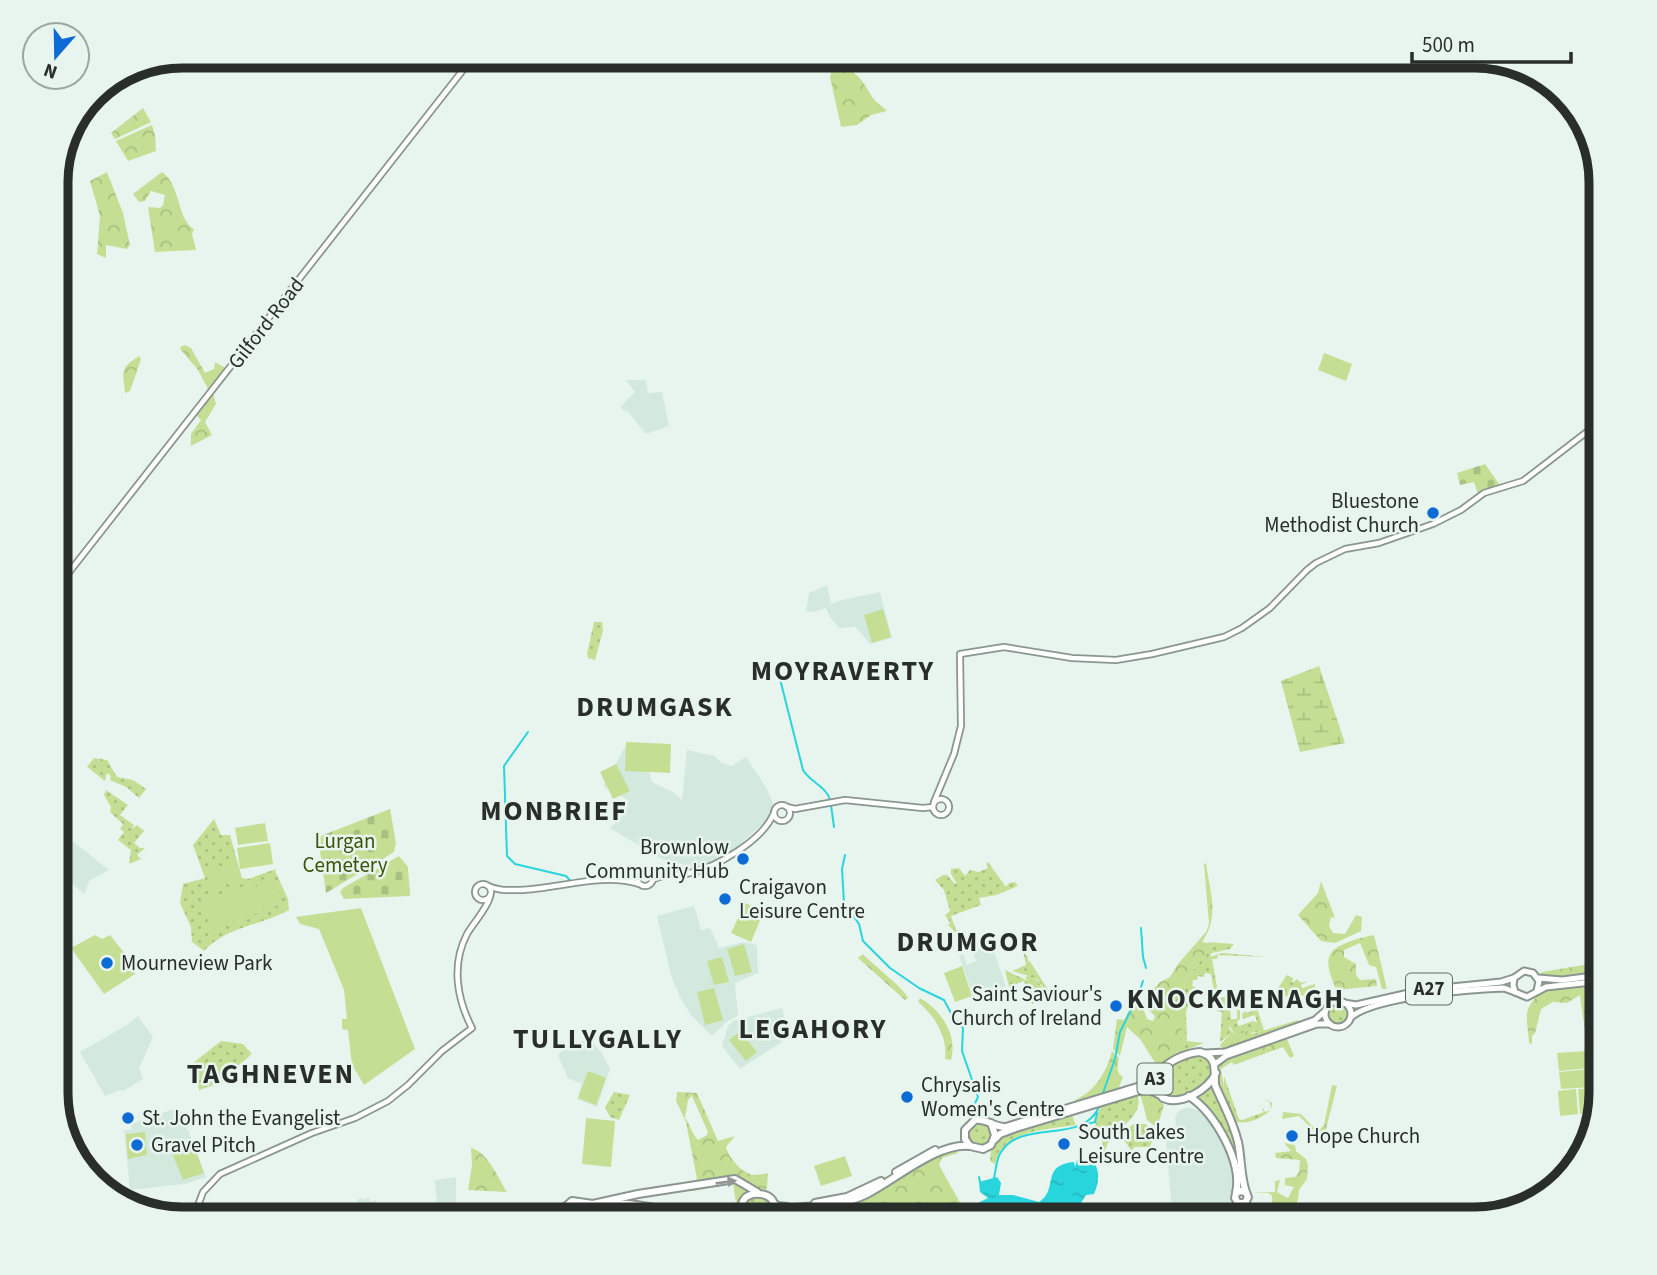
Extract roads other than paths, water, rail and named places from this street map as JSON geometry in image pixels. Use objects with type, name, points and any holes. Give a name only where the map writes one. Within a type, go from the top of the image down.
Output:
[{"type":"highway","points":[[1203,1052],[1210,1056],[1215,1064]]},
{"type":"highway","name":"A3","points":[[819,1207],[849,1201],[869,1193],[928,1158],[957,1146],[983,1149],[991,1145],[1000,1134],[1147,1084],[1178,1058],[1203,1052]]},
{"type":"highway","name":"A3","points":[[1215,1064],[1215,1085],[1229,1114],[1237,1140],[1248,1197],[1243,1203]]},
{"type":"highway","name":"A3","points":[[772,1207],[773,1203],[786,1207],[855,1194],[922,1156],[960,1141],[967,1125],[975,1120],[982,1119],[998,1127],[1006,1127],[1142,1090],[1151,1090],[1172,1101],[1189,1096],[1207,1085],[1216,1073]]},
{"type":"highway","name":"A3","points":[[1155,1079],[1155,1087],[1160,1096]]},
{"type":"highway","name":"A3","points":[[1189,1096],[1209,1114],[1223,1137],[1237,1181],[1235,1200],[1243,1203]]},
{"type":"highway","points":[[990,1123],[995,1131],[994,1140]]},
{"type":"highway","points":[[965,1133],[970,1146]]},
{"type":"highway","points":[[566,1207],[569,1202],[593,1204],[735,1179],[757,1192],[766,1194],[773,1203]]},
{"type":"highway","points":[[743,1207],[749,1195],[757,1192]]},
{"type":"highway","points":[[1236,1193],[1245,1192]]},
{"type":"highway","points":[[577,1202],[583,1207]]},
{"type":"highway","name":"A3","points":[[1243,1203],[1244,1207]]},
{"type":"highway","points":[[591,1207],[619,1204],[641,1207]]},
{"type":"main road","name":"Gilford Road","points":[[68,574],[465,68]]},
{"type":"main road","points":[[935,813],[933,805],[954,754],[961,726],[963,704],[960,654],[1004,647],[1072,658],[1116,660],[1215,640],[1252,621],[1316,563],[1345,549],[1379,543],[1433,524],[1461,510],[1484,493],[1528,478],[1589,430]]},
{"type":"main road","points":[[482,909],[481,900],[476,896],[476,890],[481,885],[502,890],[545,889],[573,884],[628,881],[647,886],[652,880],[665,876],[701,870],[725,859],[755,836],[769,823],[778,807],[795,809],[831,802],[877,803],[919,808],[942,815],[947,812],[948,805],[940,789]]},
{"type":"main road","points":[[919,808],[944,800]]},
{"type":"main road","points":[[787,807],[790,815]]},
{"type":"main road","points":[[769,823],[788,819],[795,809]]},
{"type":"main road","points":[[774,813],[779,821]]},
{"type":"main road","points":[[628,881],[641,871],[665,876]]},
{"type":"main road","points":[[649,872],[652,880]]},
{"type":"main road","points":[[637,876],[639,884]]},
{"type":"main road","points":[[197,1207],[203,1192],[220,1174],[312,1133],[355,1118],[388,1101],[433,1059],[472,1028],[461,1003],[457,970],[465,939],[490,895],[488,886]]},
{"type":"main road","points":[[481,900],[502,890]]},
{"type":"main road","name":"A27","points":[[1203,1052],[1225,1052],[1317,1019],[1332,1003],[1356,1005],[1422,990],[1501,982],[1527,971],[1538,978],[1589,979]]},
{"type":"main road","points":[[1514,978],[1515,992]]},
{"type":"main road","points":[[1537,991],[1538,978]]},
{"type":"main road","name":"A27","points":[[1215,1064],[1226,1056],[1319,1023],[1343,1026],[1359,1011],[1372,1007],[1436,993],[1504,988],[1527,997],[1546,987],[1589,980]]},
{"type":"main road","points":[[1344,1003],[1350,1009],[1351,1017]]},
{"type":"main road","points":[[1326,1010],[1326,1018],[1330,1024]]},
{"type":"water","points":[[1088,1159],[1096,1165],[1098,1180],[1094,1194],[1086,1195],[1079,1206],[974,1207],[988,1198],[980,1192],[979,1182],[997,1177],[1001,1183],[999,1195],[1013,1195],[1039,1202],[1045,1197],[1057,1168],[1074,1162],[1075,1167],[1077,1160]]},
{"type":"waterway","points":[[779,675],[803,770],[826,792],[830,800]]},
{"type":"waterway","points":[[528,732],[504,766],[507,856],[515,864],[566,876],[575,886]]},
{"type":"waterway","points":[[831,805],[834,827]]},
{"type":"waterway","points":[[845,855],[842,869],[844,903],[859,924],[863,941],[890,968],[919,988],[944,1000],[963,1028],[962,1051],[978,1097],[971,1112]]},
{"type":"waterway","points":[[1141,928],[1146,968]]},
{"type":"waterway","points":[[1102,1096],[1115,1059],[1120,1032],[1143,981]]},
{"type":"waterway","points":[[994,1178],[999,1155],[1011,1142],[1024,1136],[1081,1125],[1092,1118],[1100,1105]]},
{"type":"waterway","points":[[1087,1124],[1095,1122],[1097,1113]]},
{"type":"waterway","points":[[979,1177],[980,1182]]},
{"type":"place","name":"Bluestone Methodist Church","points":[[1433,513]]},
{"type":"place","name":"Brownlow Community Hub","points":[[743,859]]},
{"type":"place","name":"Craigavon Leisure Centre","points":[[725,899]]},
{"type":"place","name":"Mourneview Park","points":[[107,963]]},
{"type":"place","name":"Saint Saviour's Church of Ireland","points":[[1116,1006]]},
{"type":"place","name":"Chrysalis Women's Centre","points":[[907,1097]]},
{"type":"place","name":"St. John the Evangelist","points":[[128,1118]]},
{"type":"place","name":"Hope Church","points":[[1292,1136]]},
{"type":"place","name":"South Lakes Leisure Centre","points":[[1064,1144]]},
{"type":"place","name":"Gravel Pitch","points":[[137,1145]]},
{"type":"district","name":"MOYRAVERTY","points":[[843,671]]},
{"type":"district","name":"DRUMGASK","points":[[655,707]]},
{"type":"district","name":"MONBRIEF","points":[[554,811]]},
{"type":"district","name":"DRUMGOR","points":[[968,942]]},
{"type":"district","name":"KNOCKMENAGH","points":[[1236,999]]},
{"type":"district","name":"LEGAHORY","points":[[813,1029]]},
{"type":"district","name":"TULLYGALLY","points":[[598,1039]]},
{"type":"district","name":"TAGHNEVEN","points":[[271,1074]]},
{"type":"park label","name":"Lurgan Cemetery","points":[[345,853]]}]
